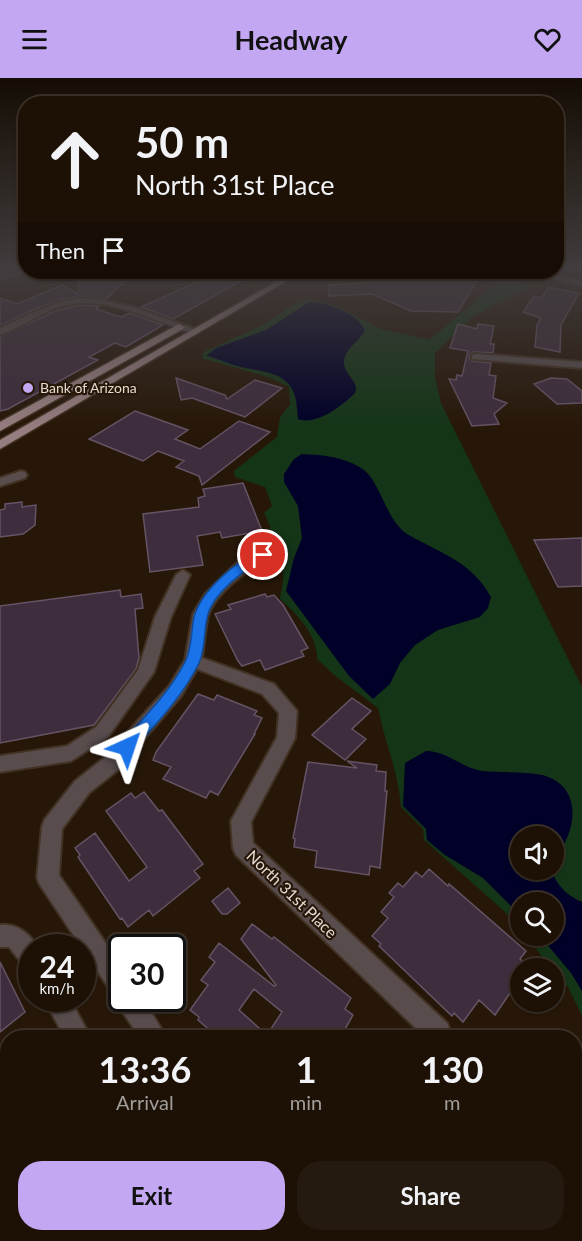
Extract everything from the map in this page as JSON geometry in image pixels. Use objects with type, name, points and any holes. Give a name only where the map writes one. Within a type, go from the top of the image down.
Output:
[{"type":"main road","points":[[1,443],[215,320]]},
{"type":"main road","points":[[0,427],[184,324]]},
{"type":"street","points":[[0,332],[25,320]]},
{"type":"street","points":[[171,320],[184,324],[195,332]]},
{"type":"street","points":[[475,357],[582,365]]},
{"type":"street","points":[[0,482],[21,475]]},
{"type":"street","points":[[108,967],[48,878],[52,826],[82,787],[111,764],[175,691],[193,661],[201,614],[210,598],[242,566],[263,555]]},
{"type":"street","points":[[0,764],[72,753],[102,732],[146,672],[163,617],[183,575]]},
{"type":"street","name":"North 31st Place","points":[[193,661],[268,689],[288,711],[286,738],[241,821],[243,848],[436,1030]]},
{"type":"street","points":[[0,936],[8,935],[18,938]]},
{"type":"street","points":[[64,1012],[74,1030]]},
{"type":"street","points":[[138,1012],[150,1030]]},
{"type":"green space","points":[[270,320],[364,320],[381,329],[429,340],[453,320],[469,320],[435,353],[435,377],[441,403],[582,687],[582,1016],[564,982],[564,958],[544,958],[533,946],[564,946],[564,892],[510,892],[510,918],[424,840],[423,829],[401,807],[378,708],[317,659],[310,634],[293,611],[280,599],[283,568],[279,555],[268,541],[270,526],[264,513],[272,506],[265,487],[235,477],[234,471],[277,437],[280,417],[290,405],[289,387],[271,378],[202,358],[204,352]]},
{"type":"water","points":[[281,320],[357,320],[365,330],[347,352],[344,362],[355,385],[355,393],[328,414],[313,420],[298,419],[295,396],[286,381],[262,371],[206,356],[216,348],[266,330]]},
{"type":"water","points":[[302,454],[342,459],[364,470],[374,482],[401,529],[470,571],[478,578],[491,597],[488,608],[480,617],[438,630],[415,645],[400,663],[390,684],[373,699],[349,676],[286,591],[294,558],[302,538],[298,506],[284,482],[284,474],[294,459]]},
{"type":"water","points":[[426,751],[434,752],[482,771],[542,775],[555,780],[564,788],[570,798],[572,822],[564,843],[564,826],[510,826],[510,880],[556,880],[572,897],[582,902],[582,991],[564,965],[564,958],[558,958],[548,946],[564,946],[564,892],[510,892],[510,905],[483,878],[445,855],[427,840],[426,829],[403,806],[405,763]]},
{"type":"building","points":[[0,320],[12,320],[0,326]]},
{"type":"building","points":[[35,320],[150,320],[163,325],[126,347],[115,343],[89,357],[98,360],[8,409],[0,411],[0,337]]},
{"type":"building","points":[[540,320],[564,320],[561,325],[560,352],[535,347],[537,325]]},
{"type":"building","points":[[458,324],[477,329],[478,324],[494,326],[490,344],[494,344],[493,353],[474,352],[470,354],[470,359],[491,363],[489,375],[496,376],[493,398],[507,403],[494,414],[499,424],[472,426],[449,379],[456,380],[457,375],[462,376],[468,351],[450,348]]},
{"type":"building","points":[[176,378],[225,395],[227,399],[255,380],[282,388],[245,417],[192,398],[181,400]]},
{"type":"building","points":[[551,378],[567,379],[582,391],[582,403],[557,404],[534,384]]},
{"type":"building","points":[[135,411],[188,430],[175,439],[200,449],[239,421],[270,432],[202,485],[199,476],[176,467],[184,461],[158,451],[143,461],[89,439]]},
{"type":"building","points":[[243,483],[262,531],[222,538],[220,532],[197,536],[203,565],[150,572],[143,514],[199,507],[198,498],[205,496],[203,489]]},
{"type":"building","points":[[22,502],[22,507],[36,505],[35,525],[23,534],[0,537],[0,510],[5,509],[5,504]]},
{"type":"building","points":[[582,538],[582,586],[558,587],[534,540]]},
{"type":"building","points":[[120,590],[121,597],[141,594],[143,608],[135,609],[139,658],[136,669],[94,725],[0,743],[0,606]]},
{"type":"building","points":[[265,594],[267,597],[274,595],[283,605],[308,648],[301,651],[304,656],[265,670],[260,660],[242,666],[215,614],[231,609],[228,605]]},
{"type":"building","points":[[198,694],[214,700],[217,695],[257,711],[254,715],[262,718],[255,734],[218,795],[210,791],[206,798],[163,779],[171,767],[153,760],[156,752]]},
{"type":"building","points":[[352,698],[371,711],[352,729],[366,739],[345,760],[312,735]]},
{"type":"building","points":[[347,761],[377,765],[376,771],[386,772],[385,791],[387,791],[380,868],[370,866],[369,875],[315,867],[317,851],[294,847],[295,839],[293,838],[308,762],[357,768]]},
{"type":"building","points":[[144,792],[159,811],[162,810],[203,864],[194,871],[200,878],[153,916],[149,910],[128,927],[122,918],[120,919],[78,857],[80,855],[75,848],[95,833],[129,881],[147,867],[106,811],[131,793],[135,798]]},
{"type":"building","points":[[429,869],[510,937],[510,946],[520,946],[526,951],[521,958],[510,958],[510,993],[495,1015],[479,1000],[463,1022],[454,1013],[452,1016],[379,946],[381,944],[372,936],[388,918],[381,912],[394,897],[389,893],[398,883],[403,887],[416,872],[422,877]]},
{"type":"building","points":[[228,888],[240,903],[227,914],[222,914],[212,901]]},
{"type":"building","points":[[252,924],[272,939],[274,937],[351,998],[345,1009],[353,1015],[345,1030],[270,1030],[282,1012],[254,989],[239,1010],[261,1030],[210,1030],[190,1010],[208,985],[201,980],[215,962],[209,957],[219,943],[274,986],[276,985],[241,939]]},
{"type":"building","points":[[0,962],[18,998],[18,1012],[25,1012],[0,1030]]},
{"type":"place","name":"Bank of Arizona","points":[[28,388]]},
{"type":"route","points":[[127,747],[175,691],[193,661],[201,614],[210,598],[242,566],[263,555]]}]
